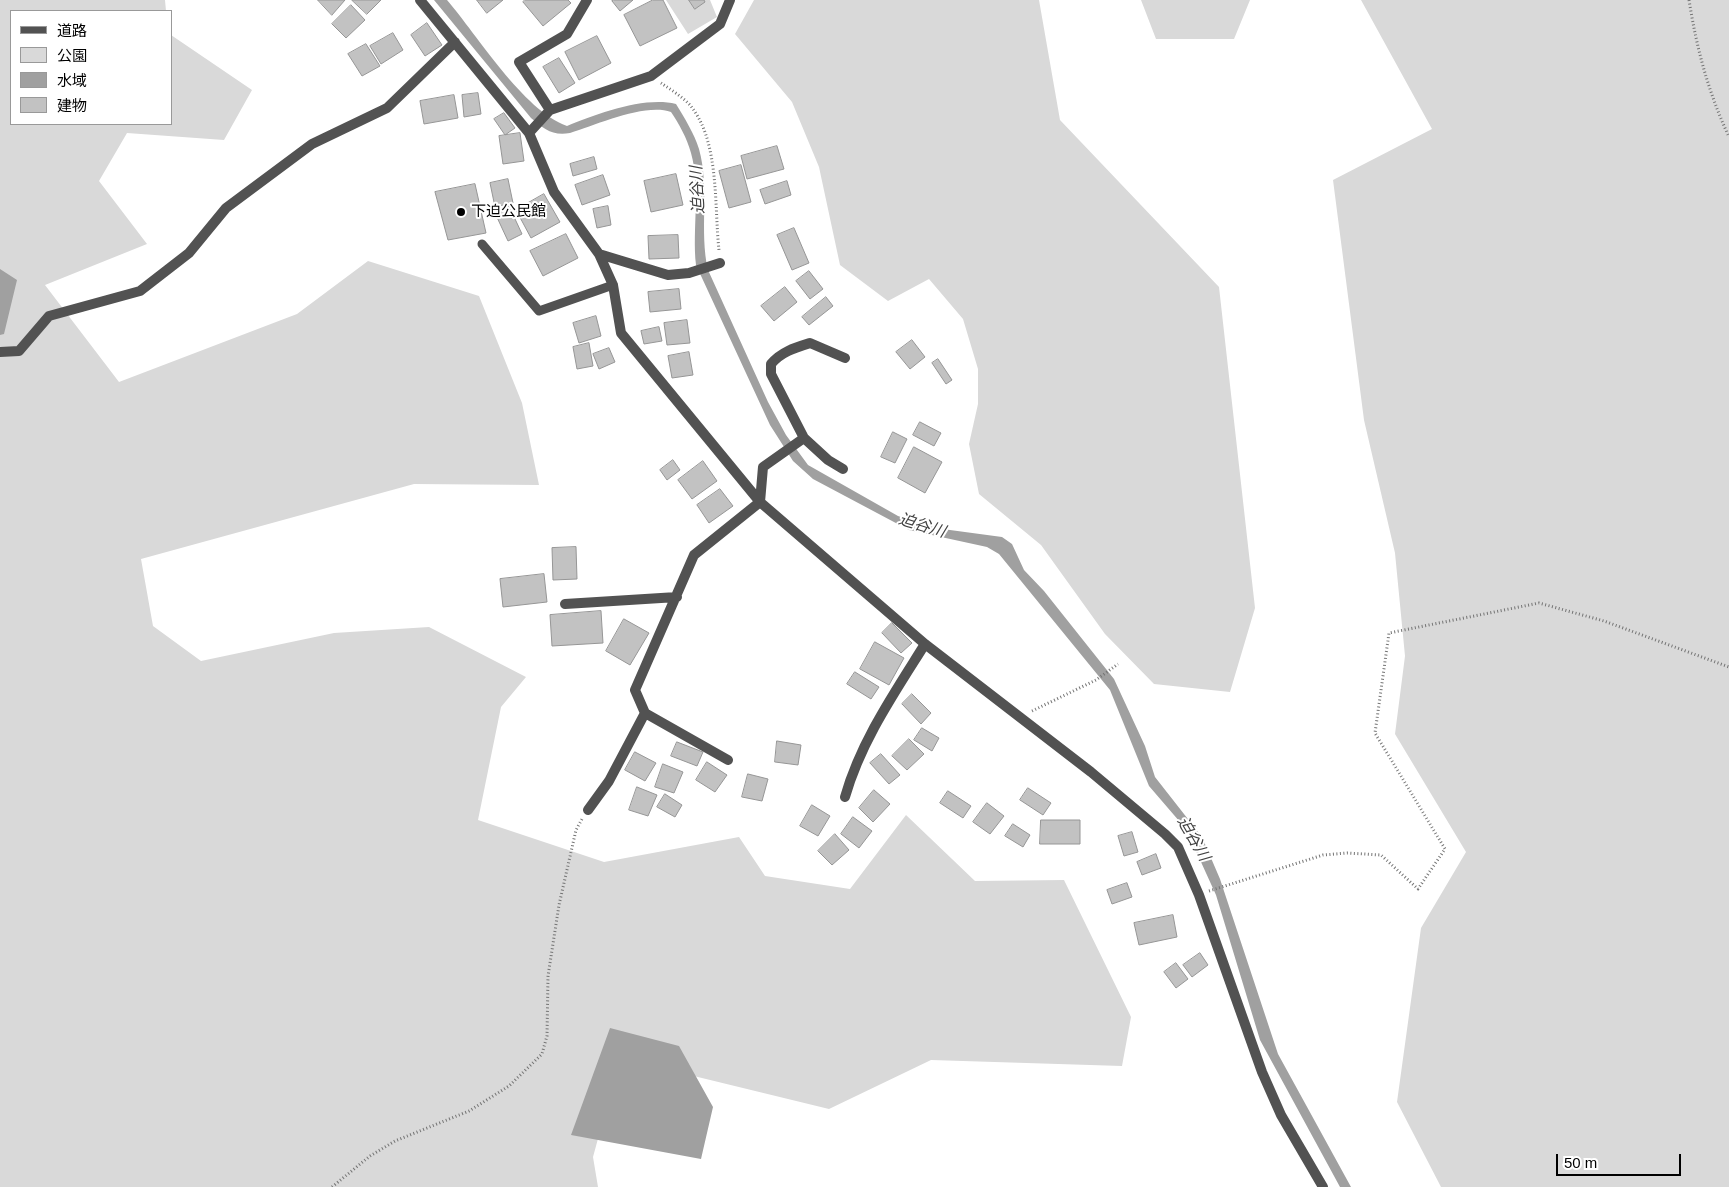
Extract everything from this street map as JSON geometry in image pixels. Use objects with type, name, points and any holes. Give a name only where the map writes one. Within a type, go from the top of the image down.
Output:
[{"type":"street","points":[[420,0],[532,130],[554,192],[599,254],[613,285],[621,333],[760,502],[925,644],[1020,717],[1150,822],[1178,848],[1199,895],[1262,1072],[1282,1115],[1323,1187]]},
{"type":"street","points":[[550,110],[519,62],[568,34],[587,0]]},
{"type":"street","points":[[532,130],[550,110],[651,76],[720,24],[730,0]]},
{"type":"street","points":[[0,352],[19,351],[49,316],[140,291],[189,253],[226,208],[312,144],[387,108],[455,42]]},
{"type":"street","points":[[599,254],[668,275],[689,273],[716,264]]},
{"type":"street","points":[[843,468],[828,460],[801,440],[771,374],[771,364],[777,356],[810,343],[845,358]]},
{"type":"street","points":[[728,760],[645,713],[635,690],[677,598],[694,554],[760,502],[763,466],[801,440]]},
{"type":"street","points":[[565,604],[677,598]]},
{"type":"street","points":[[845,797],[850,778],[878,721],[925,644]]},
{"type":"street","points":[[588,810],[609,781],[645,713]]},
{"type":"lane","points":[[482,244],[539,311],[613,285]]},
{"type":"path","points":[[1689,0],[1695,38],[1712,99],[1729,137]]},
{"type":"path","points":[[651,76],[689,105],[702,126],[712,159],[716,264]]},
{"type":"path","points":[[1206,892],[1323,855],[1347,853],[1381,855],[1418,890],[1445,849],[1375,733],[1389,633],[1539,603],[1604,620],[1729,667]]},
{"type":"path","points":[[1020,717],[1096,680],[1118,664]]},
{"type":"path","points":[[332,1187],[370,1156],[395,1141],[469,1110],[509,1086],[542,1054],[547,1036],[548,976],[559,906],[576,830],[588,810]]},
{"type":"green space","points":[[0,0],[165,0],[166,10],[10,10],[10,125],[172,125],[172,36],[252,90],[224,140],[127,133],[99,181],[147,244],[45,285],[119,382],[297,314],[368,261],[479,296],[522,403],[539,485],[414,484],[141,559],[153,626],[201,661],[334,633],[429,627],[526,677],[501,707],[478,820],[604,862],[739,837],[765,876],[850,889],[906,815],[975,881],[1064,880],[1131,1017],[1122,1066],[931,1060],[829,1109],[620,1058],[593,1157],[598,1187],[0,1187]]},
{"type":"green space","points":[[666,0],[710,0],[717,17],[688,34]]},
{"type":"green space","points":[[754,0],[1039,0],[1060,120],[1219,287],[1255,608],[1230,692],[1154,684],[1105,634],[1041,545],[979,494],[969,444],[978,404],[978,369],[963,319],[929,279],[888,301],[840,265],[819,167],[792,102],[735,34]]},
{"type":"green space","points":[[1141,0],[1250,0],[1234,39],[1156,39]]},
{"type":"green space","points":[[1361,0],[1729,0],[1729,1187],[1441,1187],[1397,1102],[1421,928],[1466,852],[1395,734],[1405,656],[1395,553],[1364,420],[1333,180],[1432,129]]},
{"type":"water","name":"迫谷川","points":[[434,0],[447,0],[518,89],[534,105],[550,117],[567,126],[592,116],[635,104],[663,102],[676,104],[695,137],[702,164],[704,179],[704,240],[708,270],[768,402],[786,435],[808,465],[898,516],[924,525],[1002,537],[1012,544],[1024,570],[1044,591],[1114,679],[1145,746],[1155,777],[1202,837],[1220,879],[1278,1054],[1351,1187],[1340,1187],[1260,1040],[1216,895],[1186,829],[1149,786],[1110,690],[999,554],[987,547],[909,530],[813,479],[793,461],[770,425],[696,265],[694,167],[687,142],[671,112],[648,110],[620,116],[570,133],[564,134],[549,131],[531,118]]},
{"type":"water","points":[[0,269],[17,280],[4,334],[0,335]]},
{"type":"water","points":[[610,1028],[679,1046],[713,1107],[701,1159],[571,1135]]},
{"type":"building","points":[[318,0],[345,0],[332,15]]},
{"type":"building","points":[[352,0],[381,0],[367,14]]},
{"type":"building","points":[[477,0],[503,0],[487,13]]},
{"type":"building","points":[[525,0],[568,0],[571,3],[543,26],[523,2]]},
{"type":"building","points":[[633,0],[620,11],[612,1]]},
{"type":"building","points":[[653,0],[663,0],[677,28],[640,46],[624,15]]},
{"type":"building","points":[[689,0],[704,0],[705,2],[695,9]]},
{"type":"building","points":[[351,5],[365,20],[346,38],[332,24]]},
{"type":"building","points":[[427,23],[442,45],[425,56],[411,35]]},
{"type":"building","points":[[393,33],[403,50],[381,64],[370,46]]},
{"type":"building","points":[[597,36],[611,63],[579,80],[565,52]]},
{"type":"building","points":[[366,44],[380,66],[362,76],[348,54]]},
{"type":"building","points":[[559,58],[575,83],[559,93],[543,67]]},
{"type":"building","points":[[478,93],[481,114],[464,117],[462,95]]},
{"type":"building","points":[[454,95],[458,118],[424,124],[420,101]]},
{"type":"building","points":[[504,113],[515,128],[505,135],[494,119]]},
{"type":"building","points":[[520,133],[524,161],[503,164],[499,136]]},
{"type":"building","points":[[777,146],[784,169],[747,179],[741,156]]},
{"type":"building","points":[[594,157],[597,169],[573,176],[570,164]]},
{"type":"building","points":[[741,165],[751,202],[729,208],[719,171]]},
{"type":"building","points":[[676,174],[683,205],[651,212],[644,181]]},
{"type":"building","points":[[603,175],[610,195],[582,205],[575,185]]},
{"type":"building","points":[[508,179],[513,203],[495,207],[490,183]]},
{"type":"building","points":[[787,181],[791,195],[765,204],[760,190]]},
{"type":"building","name":"下迫公民館","points":[[475,184],[486,233],[448,240],[435,192]]},
{"type":"building","points":[[544,194],[560,222],[531,238],[516,210]]},
{"type":"building","points":[[509,206],[522,234],[508,241],[495,213]]},
{"type":"building","points":[[608,206],[611,225],[597,228],[593,209]]},
{"type":"building","points":[[794,228],[809,263],[792,270],[777,235]]},
{"type":"building","points":[[566,234],[578,258],[543,276],[530,251]]},
{"type":"building","points":[[678,235],[679,258],[649,259],[648,236]]},
{"type":"building","points":[[809,271],[823,289],[810,299],[796,281]]},
{"type":"building","points":[[785,287],[797,302],[774,321],[761,306]]},
{"type":"building","points":[[679,289],[681,309],[650,312],[648,292]]},
{"type":"building","points":[[826,297],[833,306],[809,325],[802,317]]},
{"type":"building","points":[[596,316],[601,336],[579,343],[573,323]]},
{"type":"building","points":[[687,320],[690,343],[667,345],[664,323]]},
{"type":"building","points":[[659,327],[662,341],[644,344],[641,331]]},
{"type":"building","points":[[912,340],[925,357],[910,369],[896,352]]},
{"type":"building","points":[[589,343],[593,366],[577,369],[573,347]]},
{"type":"building","points":[[609,348],[615,362],[599,369],[593,354]]},
{"type":"building","points":[[689,352],[693,375],[672,378],[668,356]]},
{"type":"building","points":[[938,359],[952,380],[946,384],[932,363]]},
{"type":"building","points":[[920,422],[941,433],[934,446],[913,435]]},
{"type":"building","points":[[893,432],[907,439],[895,463],[881,457]]},
{"type":"building","points":[[914,447],[942,462],[925,493],[898,478]]},
{"type":"building","points":[[673,460],[680,470],[667,480],[660,470]]},
{"type":"building","points":[[703,461],[717,481],[692,499],[678,480]]},
{"type":"building","points":[[720,489],[733,506],[709,523],[697,505]]},
{"type":"building","points":[[576,547],[577,579],[553,580],[552,548]]},
{"type":"building","points":[[544,574],[547,602],[503,607],[500,579]]},
{"type":"building","points":[[601,611],[603,643],[552,646],[550,615]]},
{"type":"building","points":[[624,619],[649,633],[630,665],[606,651]]},
{"type":"building","points":[[892,623],[912,643],[901,653],[882,633]]},
{"type":"building","points":[[875,642],[904,658],[889,685],[860,669]]},
{"type":"building","points":[[855,672],[879,687],[871,699],[847,684]]},
{"type":"building","points":[[912,694],[931,713],[921,724],[902,704]]},
{"type":"building","points":[[922,728],[939,738],[932,751],[914,740]]},
{"type":"building","points":[[909,739],[924,754],[907,770],[892,756]]},
{"type":"building","points":[[777,741],[801,745],[798,765],[775,762]]},
{"type":"building","points":[[677,742],[703,752],[697,766],[671,756]]},
{"type":"building","points":[[635,752],[656,763],[645,781],[625,770]]},
{"type":"building","points":[[881,754],[900,775],[889,784],[870,763]]},
{"type":"building","points":[[707,762],[727,775],[715,792],[696,780]]},
{"type":"building","points":[[663,764],[683,772],[674,793],[655,787]]},
{"type":"building","points":[[748,774],[768,779],[762,801],[742,797]]},
{"type":"building","points":[[637,787],[657,795],[648,816],[629,810]]},
{"type":"building","points":[[1028,788],[1051,803],[1043,815],[1020,800]]},
{"type":"building","points":[[874,790],[890,804],[873,822],[859,808]]},
{"type":"building","points":[[948,791],[971,806],[963,818],[940,803]]},
{"type":"building","points":[[665,794],[682,805],[675,817],[657,807]]},
{"type":"building","points":[[987,803],[1004,816],[990,834],[973,822]]},
{"type":"building","points":[[812,805],[830,816],[818,836],[800,826]]},
{"type":"building","points":[[853,817],[872,831],[859,848],[841,834]]},
{"type":"building","points":[[1041,820],[1080,820],[1080,844],[1040,844]]},
{"type":"building","points":[[1013,824],[1030,835],[1023,847],[1005,836]]},
{"type":"building","points":[[1132,832],[1138,852],[1124,856],[1118,836]]},
{"type":"building","points":[[835,834],[849,850],[832,865],[818,851]]},
{"type":"building","points":[[1156,854],[1161,868],[1142,875],[1137,862]]},
{"type":"building","points":[[1127,883],[1132,897],[1112,904],[1107,890]]},
{"type":"building","points":[[1173,915],[1177,937],[1139,945],[1134,923]]},
{"type":"building","points":[[1200,953],[1208,965],[1192,977],[1183,965]]},
{"type":"building","points":[[1176,963],[1188,979],[1176,988],[1164,972]]},
{"type":"place","name":"下迫公民館","points":[[461,212]]}]
